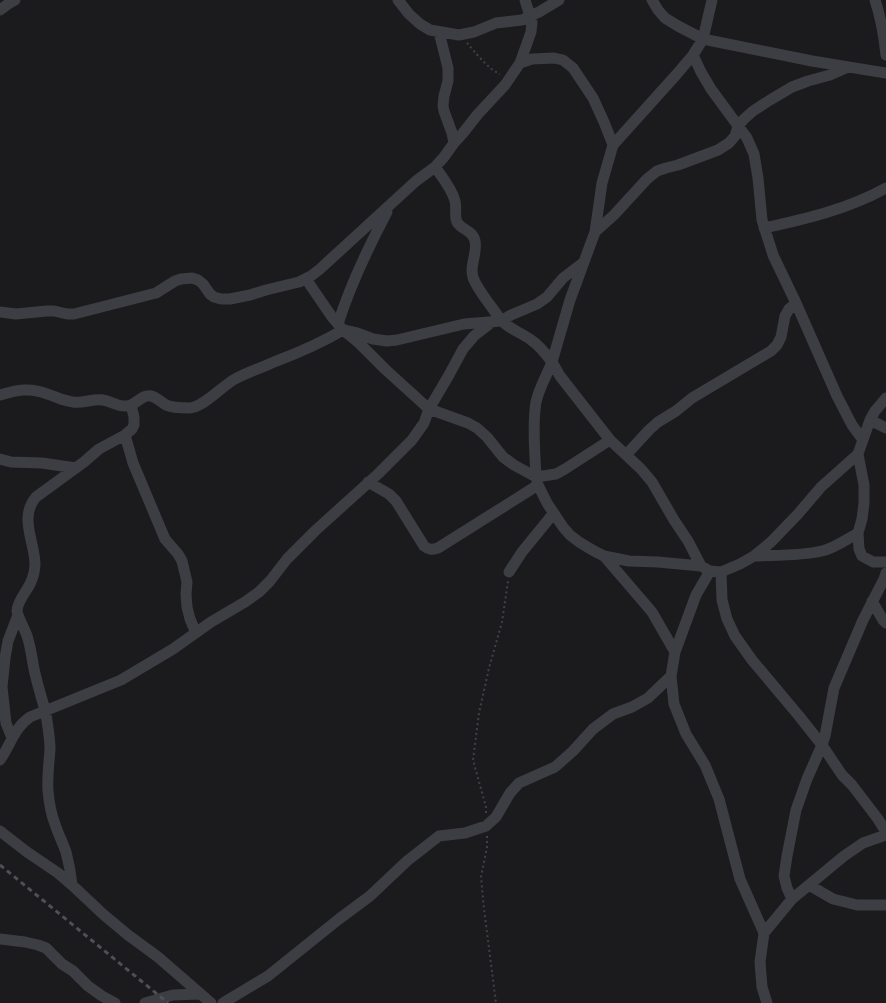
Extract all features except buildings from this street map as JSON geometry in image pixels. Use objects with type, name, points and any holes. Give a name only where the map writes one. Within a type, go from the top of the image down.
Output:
[{"type":"street","points":[[0,10],[15,0]]},
{"type":"street","points":[[398,0],[409,14],[420,24],[430,30],[459,35],[474,32],[496,23],[522,20],[560,0]]},
{"type":"street","points":[[0,312],[16,314],[54,311],[74,314],[156,293],[181,279],[192,278],[198,280],[214,297],[230,299],[250,295],[306,279],[320,269],[416,181],[435,167],[478,114],[506,85],[520,63],[531,32],[531,16],[525,0]]},
{"type":"street","points":[[652,0],[665,18],[703,39],[886,73]]},
{"type":"street","points":[[712,0],[703,39],[693,55],[613,145],[602,183],[595,232],[570,300],[552,362],[537,400],[534,414],[537,481],[553,514],[570,535],[579,542],[604,556],[629,561],[658,562],[711,570],[740,564],[754,556],[771,542],[821,487],[858,454],[870,420],[875,411],[886,398]]},
{"type":"street","points":[[875,0],[884,37],[886,55]]},
{"type":"street","points":[[439,32],[448,68],[448,81],[443,106],[454,143]]},
{"type":"street","points":[[693,55],[711,88],[748,138],[754,154],[762,220],[773,255],[837,396],[852,425],[863,440]]},
{"type":"street","points":[[520,63],[532,59],[554,58],[563,60],[574,68],[593,98],[613,145]]},
{"type":"street","points":[[595,232],[614,215],[657,171],[718,150],[729,143],[735,136],[738,126],[753,111],[792,87],[830,75],[848,67]]},
{"type":"street","points":[[435,167],[455,199],[456,217],[459,225],[471,233],[474,238],[476,244],[472,266],[472,278],[497,321]]},
{"type":"street","points":[[764,228],[802,220],[837,210],[886,188]]},
{"type":"street","points":[[0,395],[17,390],[39,391],[71,402],[77,403],[99,399],[126,406],[131,405],[144,396],[149,395],[155,397],[167,406],[194,407],[205,401],[234,379],[319,344],[341,327],[345,302],[378,228],[392,203]]},
{"type":"street","points":[[0,760],[23,722],[30,717],[121,680],[173,649],[211,622],[259,592],[270,581],[287,559],[316,530],[412,440],[424,423],[429,409],[463,349],[474,336],[497,321],[537,304],[547,297],[563,278],[584,262]]},
{"type":"street","points":[[306,279],[341,327],[429,409],[468,423],[477,428],[487,437],[503,457],[537,481]]},
{"type":"street","points":[[626,455],[658,422],[692,398],[771,351],[777,345],[781,337],[785,316],[789,309],[796,303]]},
{"type":"street","points":[[341,327],[373,339],[387,341],[464,324],[497,321],[531,340],[552,362],[560,376],[610,440],[641,469],[652,482],[688,541],[711,570],[727,619],[735,636],[752,660],[822,745],[842,775],[852,785],[878,819],[886,834],[863,844],[844,856],[792,899],[764,933]]},
{"type":"street","points":[[72,885],[70,865],[55,824],[48,790],[50,747],[45,711],[28,638],[17,609],[20,600],[30,584],[34,574],[35,563],[28,523],[28,514],[32,502],[36,497],[99,449],[125,435],[132,429],[134,425],[134,417],[131,405]]},
{"type":"street","points":[[870,420],[886,428]]},
{"type":"street","points":[[125,435],[133,463],[165,539],[178,554],[182,562],[187,582],[187,607],[196,633]]},
{"type":"street","points":[[368,482],[389,494],[396,501],[424,546],[428,549],[434,550],[537,481],[565,469],[610,440]]},
{"type":"street","points":[[858,454],[864,485],[864,503],[858,533],[859,549],[862,556],[873,562],[886,562]]},
{"type":"street","points":[[0,459],[11,462],[42,463],[76,468]]},
{"type":"street","points":[[509,572],[522,552],[553,514]]},
{"type":"street","points":[[754,556],[797,555],[824,551],[858,533]]},
{"type":"street","points":[[604,556],[652,612],[675,652]]},
{"type":"street","points":[[711,570],[696,595],[675,652],[671,676],[674,704],[686,734],[705,765],[719,799],[740,878],[764,933],[760,962],[762,987],[767,1003]]},
{"type":"street","points":[[792,899],[784,876],[796,810],[807,778],[825,736],[834,688],[863,620],[886,573]]},
{"type":"street","points":[[872,601],[886,623]]},
{"type":"street","points":[[12,738],[5,719],[2,687],[8,641],[18,615]]},
{"type":"street","points":[[224,1003],[268,976],[370,896],[407,861],[439,836],[465,833],[486,826],[496,817],[510,793],[519,783],[555,767],[573,752],[593,729],[613,714],[632,707],[648,698],[671,676]]},
{"type":"street","points":[[0,831],[58,873],[128,936],[158,957],[211,1003]]},
{"type":"street","points":[[809,886],[834,899],[857,905],[886,905]]},
{"type":"street","points":[[0,939],[38,945],[46,948],[88,986],[115,1003]]},
{"type":"street","points":[[145,1003],[173,995],[200,994]]},
{"type":"path","points":[[459,35],[490,68],[505,76],[513,75]]},
{"type":"path","points":[[496,1003],[481,877],[487,847],[486,807],[472,760],[479,713],[489,668],[502,622],[509,572]]},
{"type":"railway","points":[[0,865],[168,1003]]}]
